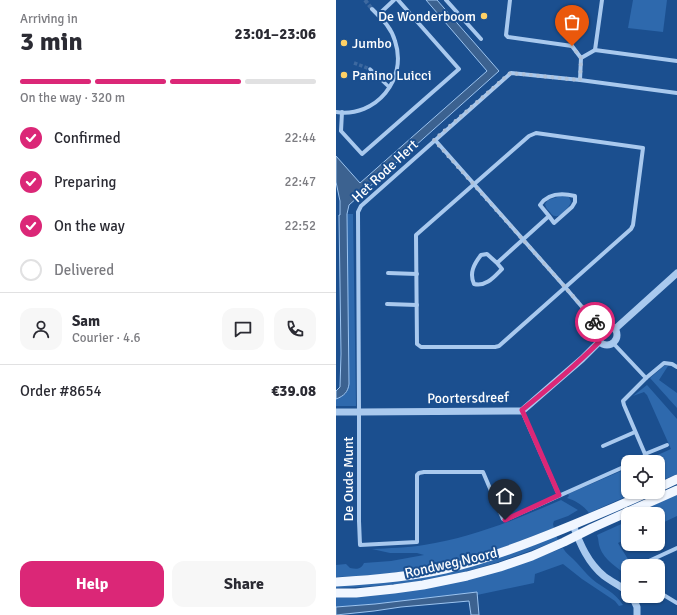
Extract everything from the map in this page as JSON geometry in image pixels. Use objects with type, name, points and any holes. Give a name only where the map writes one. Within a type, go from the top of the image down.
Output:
[{"type":"main road","points":[[665,485],[677,479]]},
{"type":"main road","name":"Rondweg Noord","points":[[336,593],[356,593],[423,585],[467,576],[500,567],[577,536],[677,490]]},
{"type":"main road","name":"Rondweg Noord","points":[[336,582],[371,580],[410,575],[444,569],[496,555],[594,517],[634,499]]},
{"type":"street","points":[[378,15],[394,0]]},
{"type":"street","points":[[342,112],[341,131],[362,154],[459,69],[398,0]]},
{"type":"street","points":[[446,0],[480,39]]},
{"type":"street","points":[[510,0],[506,35],[508,37],[572,46],[581,58],[580,80]]},
{"type":"street","points":[[595,50],[602,0]]},
{"type":"street","points":[[336,112],[359,110],[370,106],[380,98],[394,78],[398,62],[395,40],[390,29],[372,9]]},
{"type":"street","points":[[581,58],[595,50],[677,61]]},
{"type":"street","points":[[370,69],[389,87]]},
{"type":"street","name":"Het Rode Hert","points":[[359,412],[358,212],[360,206],[510,73],[580,80],[677,93]]},
{"type":"street","points":[[536,133],[643,148],[633,225],[631,229],[499,346],[420,347],[417,344],[417,274],[416,236],[529,136],[536,133]]},
{"type":"street","points":[[434,140],[600,328]]},
{"type":"street","points":[[558,194],[575,196],[575,202],[572,207],[554,222],[549,216],[540,206],[542,202],[550,196],[558,194]]},
{"type":"street","points":[[497,263],[549,216]]},
{"type":"street","points":[[487,254],[497,263],[502,269],[489,282],[480,286],[474,284],[472,280],[472,272],[475,263],[481,255],[487,254]]},
{"type":"street","points":[[388,273],[417,274]]},
{"type":"street","points":[[615,329],[677,273]]},
{"type":"street","points":[[387,304],[417,305]]},
{"type":"street","points":[[606,325],[615,329],[616,338],[613,343],[604,345],[599,342],[597,339],[597,333],[600,328],[606,325]]},
{"type":"street","name":"Poortersdreef","points":[[336,412],[522,410],[582,359],[599,342]]},
{"type":"street","points":[[613,343],[646,378]]},
{"type":"street","points":[[667,445],[645,454],[624,405],[624,401],[646,378],[664,363],[672,364],[677,368]]},
{"type":"street","points":[[522,410],[559,495],[621,468]]},
{"type":"street","name":"De Oude Munt","points":[[359,412],[360,545],[417,542],[418,473],[483,472],[503,519],[505,520],[559,495]]},
{"type":"street","points":[[603,446],[635,432]]},
{"type":"street","points":[[573,525],[586,555],[593,565],[604,576],[621,586]]},
{"type":"street","points":[[653,559],[677,548]]},
{"type":"street","points":[[665,596],[677,603]]},
{"type":"street","points":[[635,603],[637,615]]},
{"type":"shaded area","points":[[426,0],[437,0],[499,71],[349,205],[347,214],[349,384],[345,393],[336,399],[336,391],[340,387],[341,354],[340,201],[336,182],[336,156],[360,183],[487,71]]},
{"type":"shaded area","points":[[633,0],[667,0],[663,32],[628,28]]},
{"type":"shaded area","points":[[561,196],[569,197],[571,202],[562,214],[554,216],[545,204],[548,200]]},
{"type":"shaded area","points":[[347,214],[353,214],[356,406],[336,406],[336,399],[345,393],[349,384]]},
{"type":"shaded area","points":[[664,366],[668,366],[659,380],[677,393],[677,408],[650,378]]},
{"type":"shaded area","points":[[647,385],[677,419],[677,474],[665,479],[665,455],[658,455],[671,449],[647,395],[644,392],[633,396]]},
{"type":"shaded area","points":[[621,471],[621,499],[589,513],[579,504],[567,498],[569,496],[568,494]]},
{"type":"shaded area","points":[[677,494],[677,516],[665,522],[665,507],[650,507]]},
{"type":"shaded area","points":[[561,500],[578,510],[568,516],[554,521],[554,528],[483,555],[449,564],[415,570],[377,575],[336,577],[336,565],[346,564],[350,568],[354,569],[361,567],[364,563],[391,561],[424,555],[417,553],[390,553],[372,549],[418,546],[459,538],[511,521]]},
{"type":"shaded area","points":[[621,524],[621,542],[618,543],[621,551],[623,551],[628,559],[621,559],[621,571],[612,564],[602,552],[597,535]]},
{"type":"shaded area","points":[[556,535],[558,540],[510,558],[461,573],[404,583],[336,588],[336,584],[402,578]]},
{"type":"shaded area","points":[[563,548],[590,577],[612,593],[623,605],[619,606],[615,601],[582,579],[563,564],[535,574],[534,583],[477,595],[477,592],[336,607],[336,596],[352,595],[536,558]]},
{"type":"shaded area","points":[[477,592],[479,615],[471,615],[469,601],[336,615],[336,607]]},
{"type":"tunnel","points":[[365,0],[372,9]]},
{"type":"tunnel","points":[[354,63],[370,69]]},
{"type":"way so far","points":[[572,46],[581,58],[580,80],[510,73],[434,140],[595,322]]},
{"type":"place","name":"De Wonderboom","points":[[484,16]]},
{"type":"place","name":"Jumbo","points":[[344,43]]},
{"type":"place","name":"Panino Luicci","points":[[344,75]]},
{"type":"route","points":[[505,520],[559,495],[522,410],[582,359],[599,342],[596,336],[600,328],[595,322]]}]
